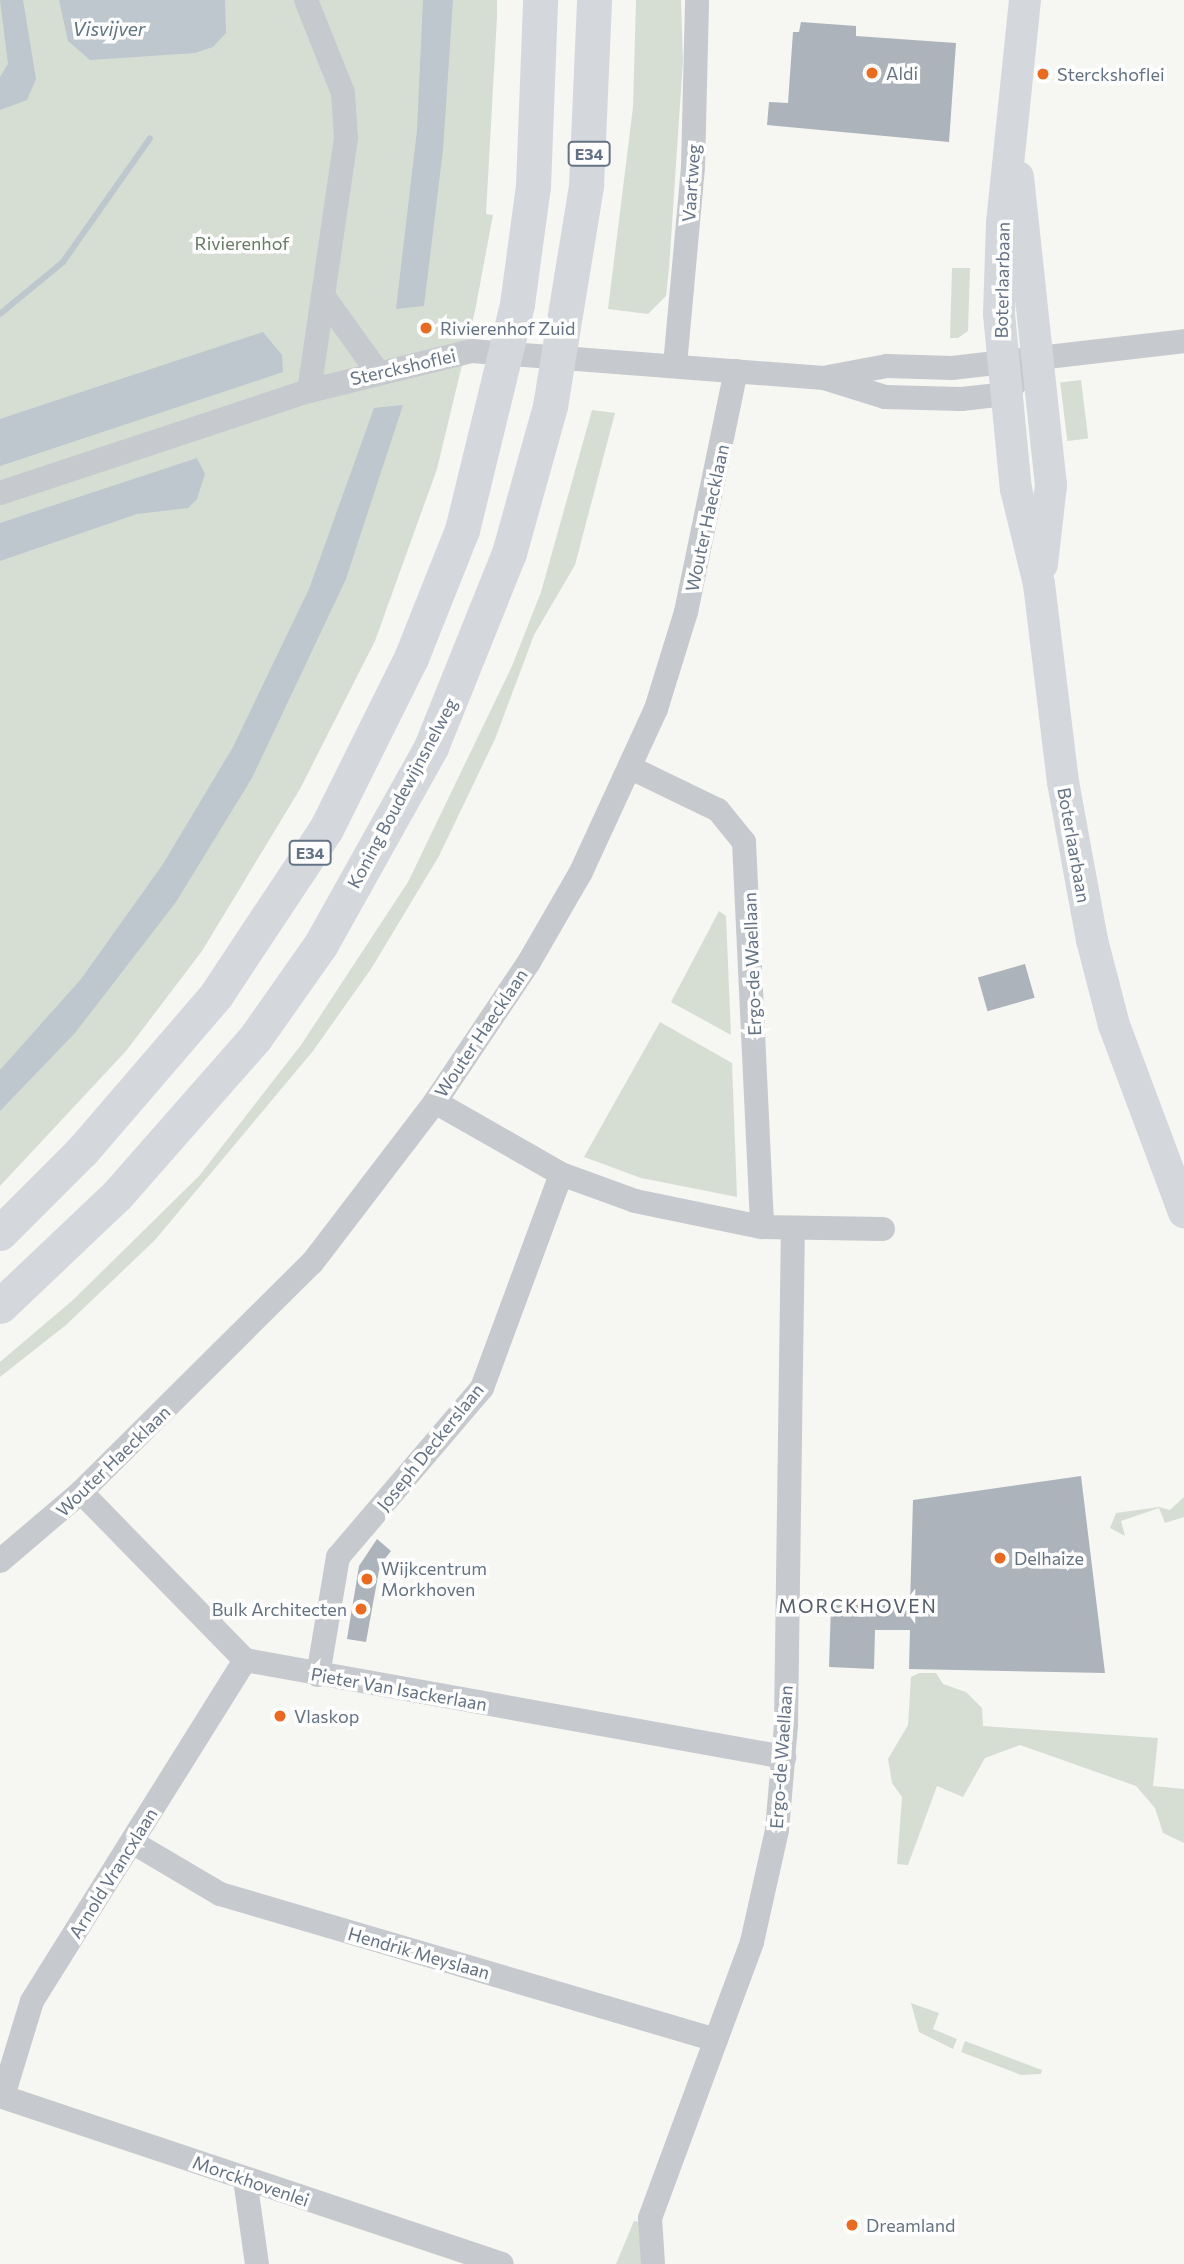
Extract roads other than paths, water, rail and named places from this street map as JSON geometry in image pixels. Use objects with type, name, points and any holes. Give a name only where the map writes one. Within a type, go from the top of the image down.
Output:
[{"type":"highway","name":"E34","points":[[0,1233],[175,1046],[216,995],[326,829],[411,658],[462,530],[497,401],[517,304],[533,186],[540,0]]},
{"type":"highway","name":"Koning Boudewijnsnelweg","points":[[0,1306],[117,1195],[255,1038],[321,944],[430,747],[476,645],[550,406],[586,185],[594,0]]},
{"type":"main road","name":"Boterlaarbaan","points":[[1025,0],[1013,141],[1002,223],[1003,362],[1016,489],[1039,584],[1076,862],[1114,1025],[1184,1212]]},
{"type":"main road","name":"Boterlaarbaan","points":[[1013,141],[1051,485],[1039,584]]},
{"type":"main road","name":"Boterlaarbaan","points":[[1140,1100],[1184,1152]]},
{"type":"street","points":[[306,0],[336,73],[346,114],[326,300],[309,391]]},
{"type":"street","name":"Vaartweg","points":[[675,365],[693,167],[697,0]]},
{"type":"street","points":[[326,300],[377,370]]},
{"type":"street","name":"Sterckshoflei","points":[[824,378],[887,366],[1003,362],[1184,341]]},
{"type":"street","name":"Sterckshoflei","points":[[0,493],[377,370],[490,349],[824,378],[884,397],[1006,394]]},
{"type":"street","points":[[1006,394],[1037,358]]},
{"type":"street","name":"Wouter Haecklaan","points":[[0,1561],[81,1492],[312,1263],[435,1102],[529,962],[631,768],[686,612],[736,370]]},
{"type":"street","name":"Ergo-de Waellaan","points":[[631,768],[718,810],[744,842],[762,1227]]},
{"type":"street","points":[[435,1102],[561,1174],[635,1201],[762,1227],[883,1229]]},
{"type":"street","name":"Joseph Deckerslaan","points":[[317,1675],[338,1557],[482,1388],[561,1174]]},
{"type":"street","name":"Ergo-de Waellaan","points":[[653,2264],[650,2218],[716,2040],[765,1892],[784,1757],[793,1228]]},
{"type":"street","points":[[81,1492],[245,1660]]},
{"type":"street","name":"Pieter Van Isackerlaan","points":[[245,1660],[784,1757]]},
{"type":"street","name":"Arnold Vrancxlaan","points":[[2,2096],[32,2001],[245,1660]]},
{"type":"street","name":"Hendrik Meyslaan","points":[[132,1842],[220,1894],[716,2040]]},
{"type":"street","name":"Morckhovenlei","points":[[2,2096],[502,2264]]},
{"type":"street","points":[[246,2179],[257,2264]]},
{"type":"water","points":[[0,0],[23,0],[36,79],[27,100],[0,110],[0,77],[8,64]]},
{"type":"water","name":"Visvijver","points":[[59,0],[225,0],[226,33],[213,47],[195,53],[90,60],[68,41]]},
{"type":"water","points":[[423,0],[453,0],[443,150],[424,306],[396,309],[417,130]]},
{"type":"water","points":[[263,332],[282,355],[283,372],[0,466],[0,419]]},
{"type":"water","points":[[403,405],[346,579],[252,778],[176,902],[75,1033],[0,1111],[0,1070],[81,979],[163,864],[233,747],[309,589],[374,408]]},
{"type":"water","points":[[197,458],[205,474],[197,499],[188,508],[137,514],[0,561],[0,523]]},
{"type":"waterway","points":[[0,314],[63,262],[150,138]]},
{"type":"place","name":"Aldi","points":[[872,73]]},
{"type":"place","name":"Sterckshoflei","points":[[1043,74]]},
{"type":"place","name":"Rivierenhof Zuid","points":[[426,328]]},
{"type":"place","name":"Delhaize","points":[[1000,1558]]},
{"type":"place","name":"Wijkcentrum Morkhoven","points":[[367,1579]]},
{"type":"place","name":"Bulk Architecten","points":[[361,1609]]},
{"type":"place","name":"Vlaskop","points":[[280,1716]]},
{"type":"place","name":"Dreamland","points":[[852,2225]]},
{"type":"district","name":"MORCKHOVEN","points":[[858,1606]]},
{"type":"park label","name":"Rivierenhof","points":[[242,243]]}]
